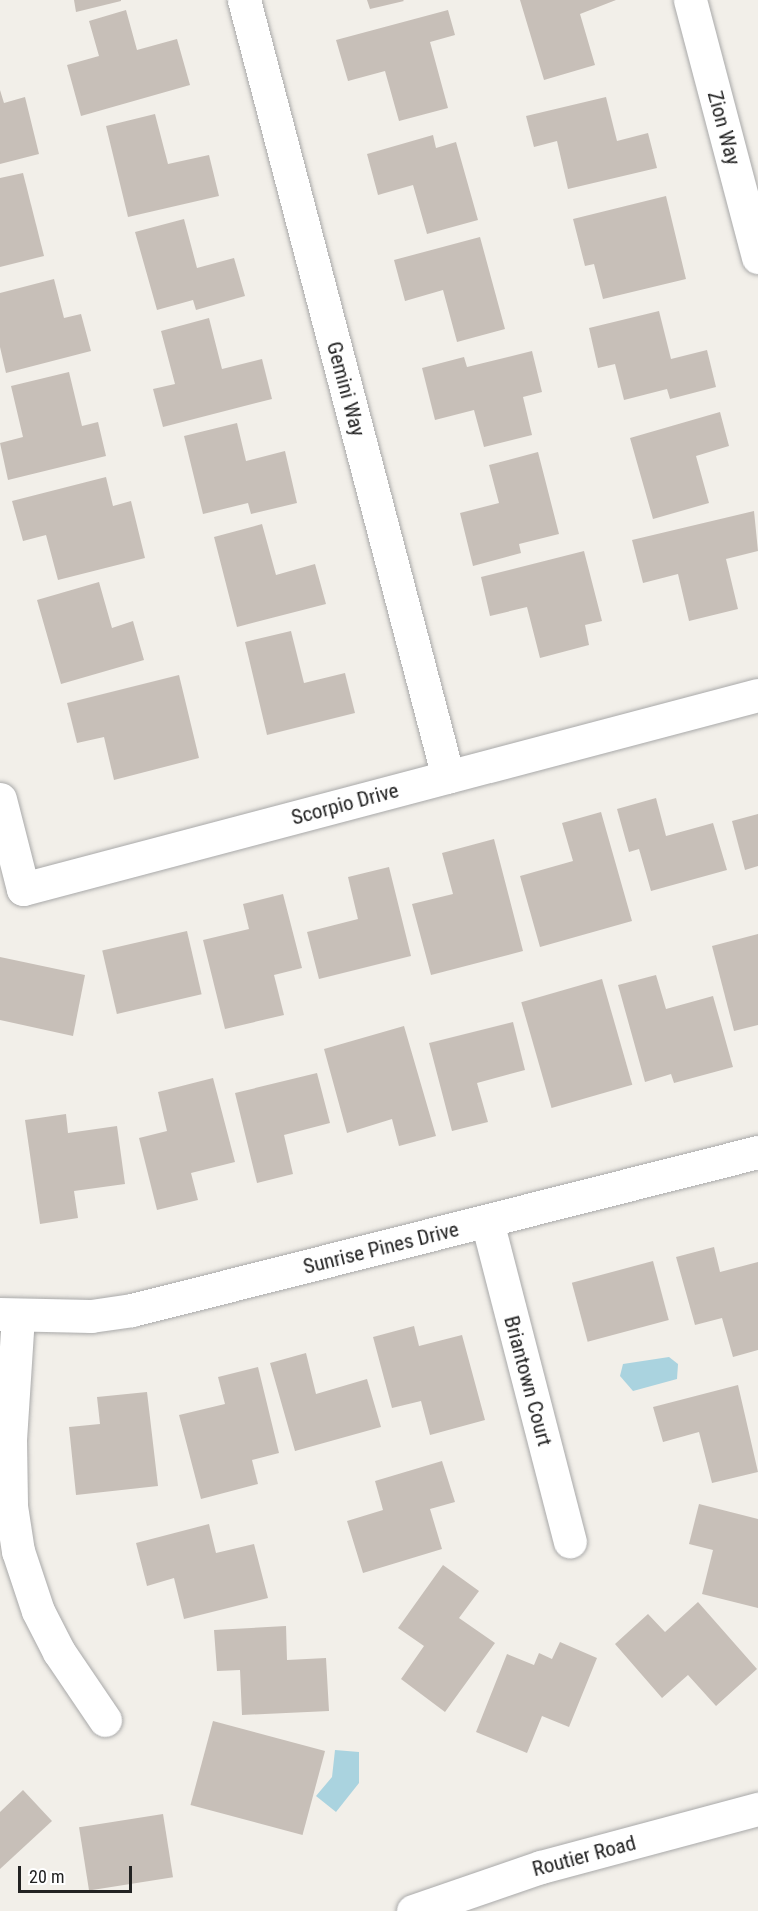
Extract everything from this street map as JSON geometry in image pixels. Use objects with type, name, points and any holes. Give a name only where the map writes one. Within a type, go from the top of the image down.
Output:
[{"type":"street","name":"Gemini Way","points":[[244,0],[448,777]]},
{"type":"street","name":"Zion Way","points":[[690,0],[758,257]]},
{"type":"street","name":"Scorpio Drive","points":[[0,799],[23,890],[758,695]]},
{"type":"street","name":"Sunrise Pines Drive","points":[[9,1315],[132,1310],[758,1152]]},
{"type":"street","name":"Briantown Court","points":[[487,1221],[570,1541]]},
{"type":"street","points":[[9,1315],[11,1506],[18,1551],[38,1611],[59,1652],[105,1720]]},
{"type":"street","name":"Routier Road","points":[[413,1911],[541,1867],[758,1809]]},
{"type":"water","points":[[669,1357],[678,1364],[677,1379],[633,1391],[620,1376],[623,1364]]},
{"type":"water","points":[[335,1750],[359,1752],[359,1783],[336,1812],[316,1796],[332,1777]]},
{"type":"building","points":[[74,0],[121,0],[121,1],[76,12]]},
{"type":"building","points":[[367,0],[403,0],[404,1],[370,9]]},
{"type":"building","points":[[520,0],[616,0],[580,14],[595,65],[544,80]]},
{"type":"building","points":[[126,10],[137,50],[177,39],[190,85],[81,116],[67,65],[99,56],[89,21]]},
{"type":"building","points":[[448,10],[455,35],[430,42],[448,108],[399,121],[385,71],[348,81],[336,40]]},
{"type":"building","points":[[0,90],[4,103],[25,97],[39,154],[0,164]]},
{"type":"building","points":[[606,97],[617,141],[648,133],[657,168],[568,189],[557,141],[534,147],[526,116]]},
{"type":"building","points":[[155,114],[168,164],[209,155],[219,196],[128,217],[106,126]]},
{"type":"building","points":[[433,135],[436,148],[456,142],[478,220],[427,234],[413,185],[378,195],[367,154]]},
{"type":"building","points":[[23,173],[44,256],[0,267],[0,178]]},
{"type":"building","points":[[666,196],[686,279],[603,299],[594,264],[585,266],[573,219]]},
{"type":"building","points":[[184,219],[197,268],[234,258],[245,296],[196,310],[193,300],[157,310],[135,232]]},
{"type":"building","points":[[480,237],[505,329],[457,342],[443,290],[405,301],[394,260]]},
{"type":"building","points":[[54,279],[64,318],[81,314],[91,351],[6,373],[0,347],[0,293]]},
{"type":"building","points":[[659,311],[671,359],[707,350],[716,387],[670,399],[667,389],[624,400],[615,364],[598,368],[589,328]]},
{"type":"building","points":[[209,318],[222,369],[262,359],[272,399],[163,427],[153,389],[175,384],[161,331]]},
{"type":"building","points":[[532,351],[542,392],[523,397],[532,435],[484,447],[474,410],[435,420],[422,368],[464,357],[467,367]]},
{"type":"building","points":[[69,372],[82,426],[98,422],[106,456],[8,480],[0,443],[23,437],[11,386]]},
{"type":"building","points":[[720,412],[729,446],[696,456],[709,503],[653,519],[630,438]]},
{"type":"building","points":[[237,423],[246,461],[285,451],[297,503],[251,514],[248,503],[203,514],[184,436]]},
{"type":"building","points":[[538,452],[559,534],[519,544],[521,553],[473,566],[460,513],[499,503],[489,465]]},
{"type":"building","points":[[106,477],[113,506],[131,501],[145,558],[58,580],[46,535],[23,541],[12,501]]},
{"type":"building","points":[[754,511],[758,551],[726,559],[738,609],[689,621],[678,574],[643,583],[632,540]]},
{"type":"building","points":[[262,524],[276,575],[315,564],[326,604],[237,627],[214,537]]},
{"type":"building","points":[[584,551],[602,621],[585,625],[589,645],[540,658],[527,607],[490,616],[481,577]]},
{"type":"building","points":[[99,582],[112,628],[133,621],[144,660],[61,684],[37,600]]},
{"type":"building","points":[[291,631],[304,683],[345,673],[355,713],[267,735],[245,642]]},
{"type":"building","points":[[179,675],[199,758],[114,780],[104,737],[77,743],[67,703]]},
{"type":"building","points":[[656,798],[666,836],[713,823],[727,870],[651,891],[639,849],[629,852],[617,809]]},
{"type":"building","points":[[601,812],[632,921],[540,947],[520,876],[573,861],[562,823]]},
{"type":"building","points":[[758,814],[758,866],[745,870],[732,821]]},
{"type":"building","points":[[494,839],[523,951],[431,975],[412,904],[453,894],[442,853]]},
{"type":"building","points":[[389,867],[411,956],[319,979],[307,932],[358,919],[348,877]]},
{"type":"building","points":[[283,894],[302,968],[274,975],[284,1015],[225,1029],[203,940],[249,929],[243,904]]},
{"type":"building","points":[[187,931],[202,994],[117,1014],[102,951]]},
{"type":"building","points":[[758,934],[758,1025],[734,1031],[712,946]]},
{"type":"building","points":[[0,957],[85,975],[73,1036],[0,1020]]},
{"type":"building","points":[[656,975],[666,1009],[713,996],[733,1067],[674,1083],[671,1074],[645,1082],[618,985]]},
{"type":"building","points":[[602,979],[632,1085],[552,1108],[521,1002]]},
{"type":"building","points":[[513,1022],[525,1070],[477,1083],[488,1122],[452,1131],[429,1043]]},
{"type":"building","points":[[404,1026],[436,1136],[399,1146],[392,1119],[347,1133],[324,1049]]},
{"type":"building","points":[[317,1073],[330,1123],[284,1135],[293,1174],[257,1183],[235,1093]]},
{"type":"building","points":[[213,1078],[235,1162],[191,1173],[198,1200],[157,1210],[139,1138],[167,1131],[158,1092]]},
{"type":"building","points":[[66,1114],[68,1133],[117,1126],[125,1184],[74,1191],[78,1218],[40,1224],[25,1120]]},
{"type":"building","points":[[714,1247],[720,1272],[758,1262],[758,1350],[733,1357],[722,1318],[695,1325],[676,1257]]},
{"type":"building","points":[[653,1261],[669,1320],[588,1342],[572,1283]]},
{"type":"building","points":[[414,1326],[419,1346],[462,1335],[485,1420],[430,1435],[421,1401],[392,1408],[373,1337]]},
{"type":"building","points":[[306,1353],[316,1394],[367,1379],[381,1427],[295,1451],[270,1363]]},
{"type":"building","points":[[258,1367],[279,1453],[252,1460],[258,1484],[201,1499],[179,1415],[225,1404],[218,1377]]},
{"type":"building","points":[[738,1385],[758,1472],[712,1483],[699,1432],[663,1442],[653,1407]]},
{"type":"building","points":[[147,1392],[158,1486],[76,1495],[69,1427],[100,1424],[97,1397]]},
{"type":"building","points":[[442,1461],[455,1502],[430,1509],[442,1549],[363,1573],[347,1521],[383,1510],[375,1481]]},
{"type":"building","points":[[699,1504],[758,1519],[758,1608],[702,1594],[713,1550],[689,1544]]},
{"type":"building","points":[[209,1524],[216,1553],[254,1544],[268,1598],[184,1619],[174,1578],[147,1586],[136,1543]]},
{"type":"building","points":[[443,1565],[479,1591],[459,1618],[495,1643],[445,1712],[401,1679],[424,1646],[398,1628]]},
{"type":"building","points":[[698,1602],[757,1669],[716,1706],[688,1675],[662,1698],[615,1644],[648,1614],[665,1632]]},
{"type":"building","points":[[286,1626],[287,1660],[326,1658],[329,1711],[242,1715],[240,1670],[217,1671],[214,1630]]},
{"type":"building","points":[[560,1642],[597,1658],[569,1727],[542,1716],[527,1753],[476,1732],[507,1654],[534,1665],[539,1653],[552,1659]]},
{"type":"building","points":[[213,1721],[325,1751],[303,1835],[190,1805]]},
{"type":"building","points":[[23,1790],[52,1821],[0,1869],[0,1812]]},
{"type":"building","points":[[163,1814],[173,1877],[89,1891],[79,1827]]}]
